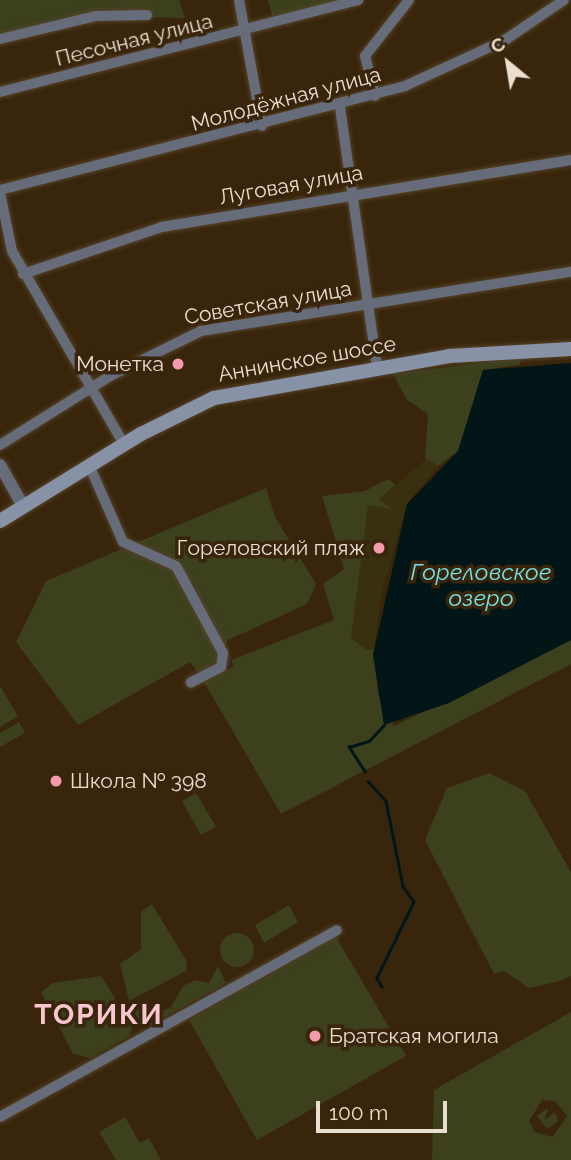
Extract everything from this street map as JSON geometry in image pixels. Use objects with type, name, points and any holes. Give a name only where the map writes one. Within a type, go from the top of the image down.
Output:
[{"type":"main road","name":"Аннинское шоссе","points":[[0,521],[124,444],[214,398],[377,366],[571,349]]},
{"type":"street","points":[[239,0],[262,127]]},
{"type":"street","name":"Песочная улица","points":[[0,92],[244,33],[358,0]]},
{"type":"street","points":[[375,96],[365,56],[409,0]]},
{"type":"street","name":"Молодёжная улица","points":[[0,192],[375,96],[457,66],[564,0]]},
{"type":"street","points":[[0,39],[96,16],[147,16]]},
{"type":"street","points":[[340,107],[377,366]]},
{"type":"street","name":"Луговая улица","points":[[23,274],[162,227],[571,160]]},
{"type":"street","points":[[0,192],[23,274],[124,444]]},
{"type":"street","name":"Советская улица","points":[[0,445],[201,331],[571,272]]},
{"type":"street","points":[[0,465],[23,506]]},
{"type":"street","points":[[89,465],[123,542],[176,566],[223,653],[221,667],[191,682]]},
{"type":"street","points":[[0,1117],[337,930]]},
{"type":"green space","points":[[0,0],[179,0],[185,18],[96,16],[0,39]]},
{"type":"green space","points":[[268,0],[339,0],[273,19]]},
{"type":"green space","points":[[523,358],[519,365],[483,370],[458,451],[438,466],[425,458],[428,414],[407,400],[393,374]]},
{"type":"green space","points":[[388,479],[396,485],[379,499],[394,510],[368,506],[367,650],[374,650],[378,694],[394,726],[571,640],[571,664],[281,814],[204,682],[234,666],[231,660],[334,620],[323,584],[344,569],[322,496],[365,491]]},
{"type":"green space","points":[[266,488],[275,517],[316,584],[307,604],[228,640],[214,664],[198,673],[190,662],[78,725],[16,642],[46,581]]},
{"type":"green space","points":[[0,686],[18,716],[0,727]]},
{"type":"green space","points":[[19,722],[25,733],[0,747],[0,733]]},
{"type":"green space","points":[[489,773],[525,791],[571,872],[571,976],[560,981],[529,988],[504,971],[494,974],[425,840],[447,788]]},
{"type":"green space","points":[[196,793],[216,827],[201,835],[182,801]]},
{"type":"green space","points":[[152,904],[187,962],[186,971],[129,1001],[120,964],[141,949],[141,912]]},
{"type":"green space","points":[[289,905],[298,922],[264,943],[255,925]]},
{"type":"green space","points":[[237,933],[249,938],[254,950],[249,962],[237,967],[225,962],[220,950],[225,938]]},
{"type":"green space","points":[[336,937],[406,1056],[257,1140],[189,1020]]},
{"type":"green space","points":[[218,966],[226,983],[144,1028],[134,1012],[140,1008],[150,1016],[171,1007],[183,986],[195,980],[209,983]]},
{"type":"green space","points":[[101,976],[115,998],[118,1019],[133,1027],[129,1036],[90,1058],[73,1054],[41,992],[53,983]]},
{"type":"green space","points":[[571,1012],[571,1160],[432,1160],[434,1090]],"holes":[[[542,1100],[555,1101],[567,1116],[553,1137],[535,1132],[529,1121]]]},
{"type":"green space","points":[[548,1108],[545,1120],[555,1112],[558,1121],[547,1129],[537,1116]]},
{"type":"green space","points":[[125,1117],[140,1143],[149,1138],[161,1160],[116,1160],[99,1132]]},
{"type":"sand","name":"Гореловский пляж","points":[[426,459],[438,466],[407,504],[381,597],[374,650],[367,650],[351,638],[368,505],[394,510],[379,499]]},
{"type":"water","name":"Гореловское озеро","points":[[571,363],[571,640],[449,703],[384,725],[373,655],[407,504],[458,451],[483,370]]},
{"type":"waterway","points":[[365,772],[349,747],[369,741],[384,725]]},
{"type":"waterway","points":[[368,781],[386,801],[403,886],[414,902],[377,978],[382,987]]},
{"type":"place","name":"Монетка","points":[[178,364]]},
{"type":"place","name":"Гореловский пляж","points":[[379,548]]},
{"type":"place","name":"Школа № 398","points":[[56,781]]},
{"type":"place","name":"Братская могила","points":[[315,1036]]},
{"type":"district","name":"ТОРИКИ","points":[[99,1015]]}]
